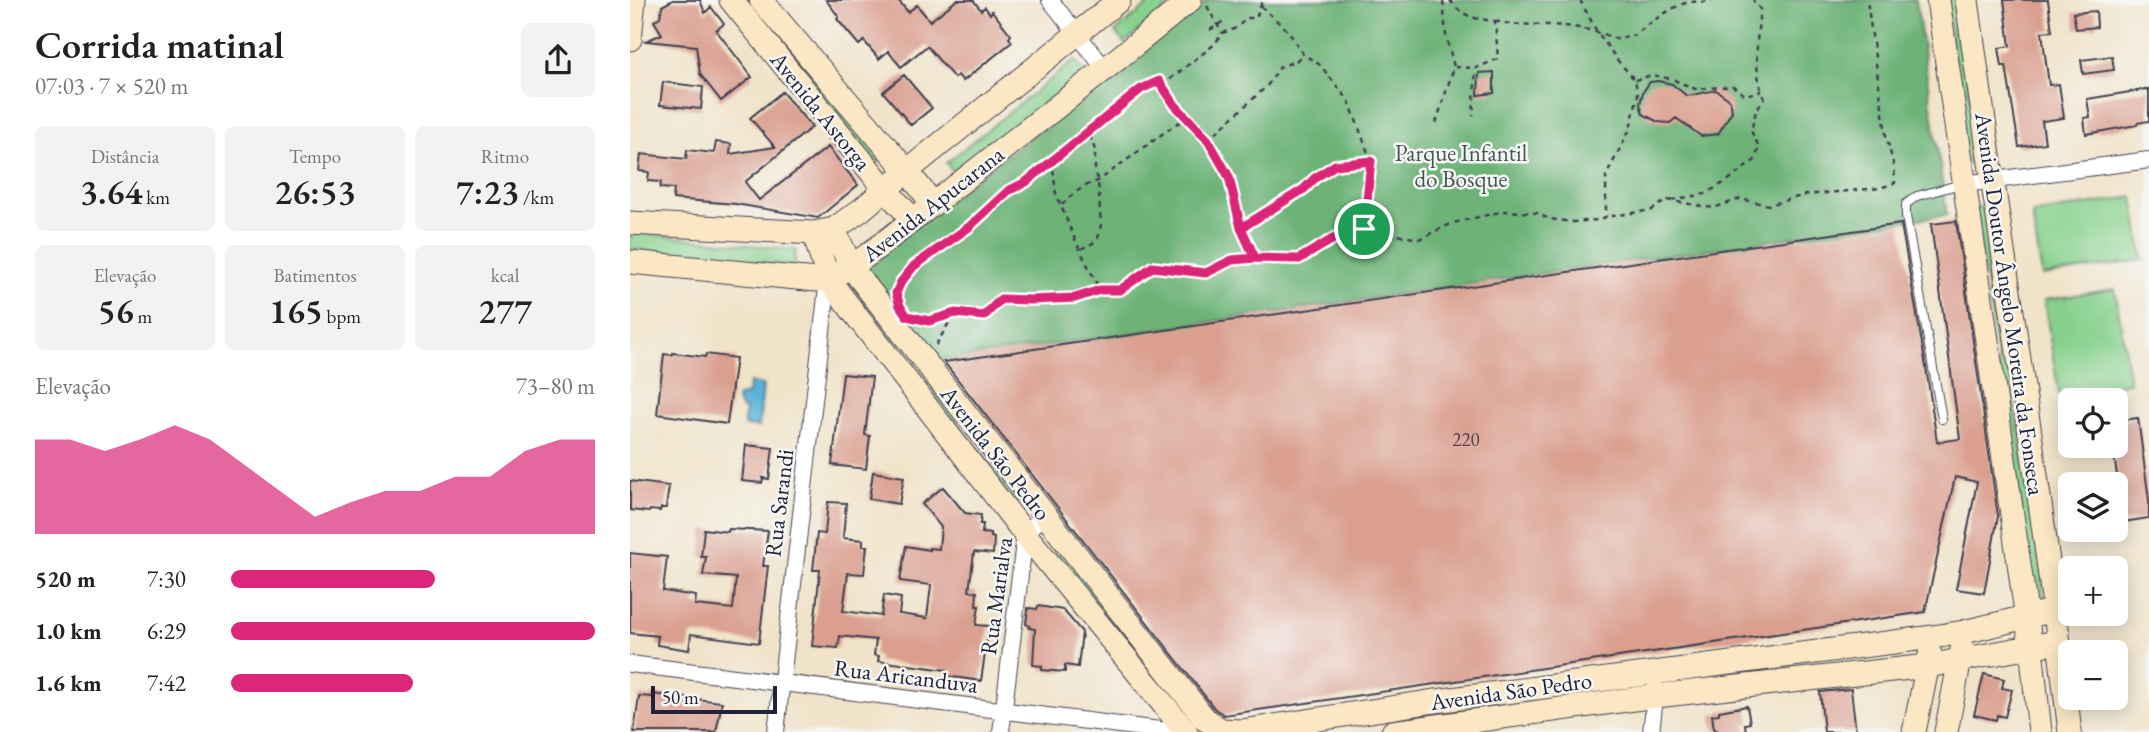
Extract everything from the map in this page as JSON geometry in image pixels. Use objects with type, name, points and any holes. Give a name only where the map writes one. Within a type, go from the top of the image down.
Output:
[{"type":"street","points":[[630,40],[634,0]]},
{"type":"street","name":"Avenida Astorga","points":[[731,0],[913,220]]},
{"type":"street","name":"Avenida Astorga","points":[[761,0],[933,204]]},
{"type":"street","points":[[1050,0],[1105,69]]},
{"type":"street","name":"Avenida Apucarana","points":[[824,231],[861,210],[1119,0]]},
{"type":"street","name":"Avenida Apucarana","points":[[630,262],[828,279],[851,267],[913,220],[1190,0]]},
{"type":"street","name":"Avenida Doutor Ângelo Moreira da Fonseca","points":[[1938,0],[2027,617],[2040,732]]},
{"type":"street","name":"Avenida Doutor Ângelo Moreira da Fonseca","points":[[1967,0],[2059,640]]},
{"type":"street","points":[[1964,184],[2149,160]]},
{"type":"street","points":[[630,223],[824,231]]},
{"type":"street","name":"Avenida São Pedro","points":[[824,231],[818,251],[828,279],[1172,721],[1205,729],[1242,731],[1428,702],[1933,637],[2055,610]]},
{"type":"street","name":"Avenida São Pedro","points":[[824,231],[1186,694],[1205,729]]},
{"type":"street","name":"Rua Sarandi","points":[[775,732],[828,279]]},
{"type":"street","name":"Rua Marialva","points":[[1001,732],[1025,534],[1044,515]]},
{"type":"street","points":[[1945,732],[1964,632]]},
{"type":"street","points":[[1914,732],[1933,637]]},
{"type":"street","name":"Avenida São Pedro","points":[[1393,732],[1656,696],[1928,666],[2058,642]]},
{"type":"street","name":"Rua Aricanduva","points":[[630,664],[1003,711],[1172,721]]},
{"type":"street","points":[[1651,732],[1657,672]]},
{"type":"street","points":[[1172,721],[1186,694]]},
{"type":"street","points":[[1428,702],[1429,729]]},
{"type":"street","name":"Avenida Doutor Ângelo Moreira da Fonseca","points":[[2067,710],[2070,732]]},
{"type":"lane","points":[[1942,419],[1906,204],[1917,196],[1964,184]]},
{"type":"path","points":[[1204,0],[1222,33]]},
{"type":"path","points":[[896,293],[914,266],[969,227],[1008,191],[1026,182],[1141,89],[1170,79],[1215,44],[1222,33],[1234,29],[1248,18],[1256,18],[1261,0]]},
{"type":"path","points":[[1436,123],[1454,67],[1446,36],[1443,0]]},
{"type":"path","points":[[1450,0],[1457,10],[1473,19],[1596,30],[1619,40],[1628,35],[1634,36],[1650,23],[1687,2],[1705,3],[1712,0]]},
{"type":"path","points":[[1580,0],[1596,30],[1635,80],[1637,95],[1630,130],[1605,176],[1606,217]]},
{"type":"path","points":[[916,319],[929,321],[955,313],[984,316],[1001,299],[1075,298],[1100,290],[1120,290],[1152,267],[1206,273],[1232,260],[1299,259],[1338,236],[1364,229],[1419,239],[1453,223],[1504,211],[1537,213],[1549,219],[1573,222],[1597,220],[1632,215],[1651,210],[1667,200],[1705,194],[1755,160],[1759,147],[1751,131],[1756,111],[1764,98],[1756,46],[1760,9],[1752,0]]},
{"type":"path","points":[[1667,200],[1713,208],[1740,199],[1769,205],[1805,195],[1880,188],[1895,183],[1867,0]]},
{"type":"path","points":[[1261,5],[1288,31],[1303,54],[1320,65],[1349,101],[1371,161],[1364,229]]},
{"type":"path","points":[[1210,30],[1225,20]]},
{"type":"path","points":[[1454,67],[1476,68],[1498,59],[1495,21]]},
{"type":"path","points":[[1208,140],[1267,86],[1280,67],[1296,61],[1303,54]]},
{"type":"path","points":[[1473,116],[1476,68]]},
{"type":"path","points":[[1635,80],[1652,75],[1672,79],[1695,89],[1734,86],[1745,94],[1761,90]]},
{"type":"path","points":[[1159,81],[1175,105],[1208,140],[1229,177],[1241,228],[1255,258]]},
{"type":"path","points":[[1062,205],[1071,195],[1098,181],[1188,118]]},
{"type":"path","points":[[1080,248],[1095,242],[1101,225],[1095,150],[1088,130]]},
{"type":"path","points":[[1052,159],[1056,194],[1100,290]]},
{"type":"path","points":[[1241,228],[1304,189],[1335,165],[1371,161]]},
{"type":"path","points":[[935,345],[955,313]]},
{"type":"green space","points":[[740,0],[756,0],[888,154],[878,163]]},
{"type":"green space","points":[[1154,0],[1176,0],[1124,43],[1115,32]]},
{"type":"green space","name":"Parque Infantil do Bosque","points":[[1208,0],[1916,0],[1947,215],[933,362],[859,269]]},
{"type":"green space","points":[[1946,0],[1957,0],[1979,162],[1968,164]]},
{"type":"green space","points":[[1075,60],[1084,72],[955,174],[946,163]]},
{"type":"green space","points":[[2133,197],[2143,260],[2042,276],[2032,214]]},
{"type":"green space","points":[[1984,206],[2045,600],[2034,602],[1975,208]]},
{"type":"green space","points":[[630,232],[796,250],[794,267],[630,249]]},
{"type":"green space","points":[[2115,289],[2130,383],[2100,388],[2058,389],[2044,300]]},
{"type":"green space","points":[[863,298],[1019,501],[1016,504],[859,302]]},
{"type":"green space","points":[[1059,536],[1179,690],[1169,698],[1049,544]]},
{"type":"water","points":[[749,383],[763,385],[759,427],[744,426],[745,409],[742,409],[737,401],[738,396],[748,394]]},
{"type":"building","points":[[673,0],[700,0],[705,13],[711,7],[724,24],[716,30],[752,77],[721,101],[700,74],[696,46],[646,41],[662,34],[654,21],[660,17],[662,6]]},
{"type":"building","points":[[826,0],[898,0],[908,12],[917,5],[930,21],[957,0],[973,0],[981,10],[985,7],[990,14],[992,11],[1011,35],[1009,38],[1012,42],[963,81],[958,75],[954,78],[927,46],[901,67],[888,51],[879,59],[864,41],[859,45],[837,19],[839,17]]},
{"type":"building","points":[[2004,0],[2048,0],[2052,31],[2042,32],[2049,85],[2059,84],[2064,118],[2042,121],[2045,143],[2019,147],[2006,66],[2002,66],[1999,48],[2010,46]]},
{"type":"building","points":[[2096,11],[2097,27],[2076,29],[2073,13]]},
{"type":"building","points":[[2112,56],[2114,70],[2083,74],[2081,60]]},
{"type":"building","points":[[1494,72],[1494,93],[1478,95],[1479,73]]},
{"type":"building","points":[[904,75],[932,108],[911,125],[883,92]]},
{"type":"building","points":[[663,82],[703,87],[701,109],[660,105]]},
{"type":"building","points":[[1650,82],[1672,84],[1687,96],[1716,90],[1730,100],[1732,111],[1718,134],[1701,136],[1676,118],[1670,123],[1658,122],[1643,114],[1640,104],[1643,92]]},
{"type":"building","points":[[2149,89],[2149,121],[2086,134],[2084,118],[2090,117],[2087,99]]},
{"type":"building","points":[[782,92],[812,127],[745,182],[759,200],[828,147],[858,185],[818,218],[736,204],[673,199],[674,189],[660,188],[661,182],[648,181],[649,172],[639,171],[641,154],[686,159],[687,150],[714,153],[716,142],[731,144],[730,154],[775,147],[750,118]]},
{"type":"building","points":[[1956,221],[1998,516],[1984,593],[1956,589],[1977,482],[1955,477],[1925,612],[1224,715],[1215,709],[944,362],[1901,224],[1937,442],[1960,439],[1931,224]]},
{"type":"building","points":[[664,354],[736,358],[727,424],[657,414]]},
{"type":"building","points":[[843,374],[872,377],[865,435],[870,436],[866,469],[832,465]]},
{"type":"building","points":[[2138,418],[2149,518],[2128,521],[2128,472],[2116,472],[2115,458],[2128,458],[2128,419]]},
{"type":"building","points":[[746,445],[773,448],[769,479],[763,478],[762,483],[742,481]]},
{"type":"building","points":[[873,472],[904,477],[899,504],[869,499]]},
{"type":"building","points":[[630,481],[669,486],[666,508],[649,512],[630,510]]},
{"type":"building","points":[[943,487],[965,513],[981,515],[982,533],[991,534],[994,538],[993,554],[974,552],[969,591],[977,592],[976,606],[979,606],[976,625],[989,626],[981,681],[946,676],[946,670],[878,661],[879,656],[874,655],[876,640],[840,636],[838,648],[812,646],[820,570],[813,570],[817,533],[825,534],[828,502],[846,503],[843,538],[863,540],[863,546],[867,546],[864,574],[848,573],[843,611],[881,616],[884,595],[901,598],[899,614],[927,618],[931,585],[900,581],[906,546],[939,549],[941,527],[922,504]]},
{"type":"building","points":[[704,529],[728,532],[729,529],[768,531],[763,566],[768,566],[759,643],[691,634],[689,650],[657,645],[658,636],[630,633],[630,553],[667,557],[663,591],[696,596],[695,605],[733,609],[736,578],[703,575],[706,557],[701,557]]},
{"type":"building","points":[[1038,606],[1063,610],[1082,632],[1078,667],[1065,665],[1065,672],[1042,670],[1042,666],[1033,665],[1035,629],[1026,624],[1028,608],[1037,609]]},
{"type":"building","points":[[1984,674],[2004,679],[2002,688],[2012,690],[2005,717],[1997,715],[1996,720],[1974,715]]},
{"type":"building","points":[[1851,689],[1856,732],[1824,732],[1820,692]]},
{"type":"building","points":[[652,694],[722,702],[716,732],[634,732],[639,696],[652,697]]},
{"type":"building","points":[[1747,706],[1750,723],[1745,724],[1746,732],[1717,732],[1714,729],[1712,715],[1719,714],[1719,711]]},
{"type":"route","points":[[1364,229],[1338,236],[1299,259],[1255,258],[1241,228],[1229,177],[1208,140],[1175,105],[1159,81],[1141,89],[1026,182],[1008,191],[969,227],[914,266],[896,293],[907,316],[929,321],[955,313],[984,316],[1001,299],[1075,298],[1100,290],[1120,290],[1152,267],[1206,273],[1232,260],[1255,258],[1241,228],[1304,189],[1335,165],[1371,161],[1364,229]]}]
